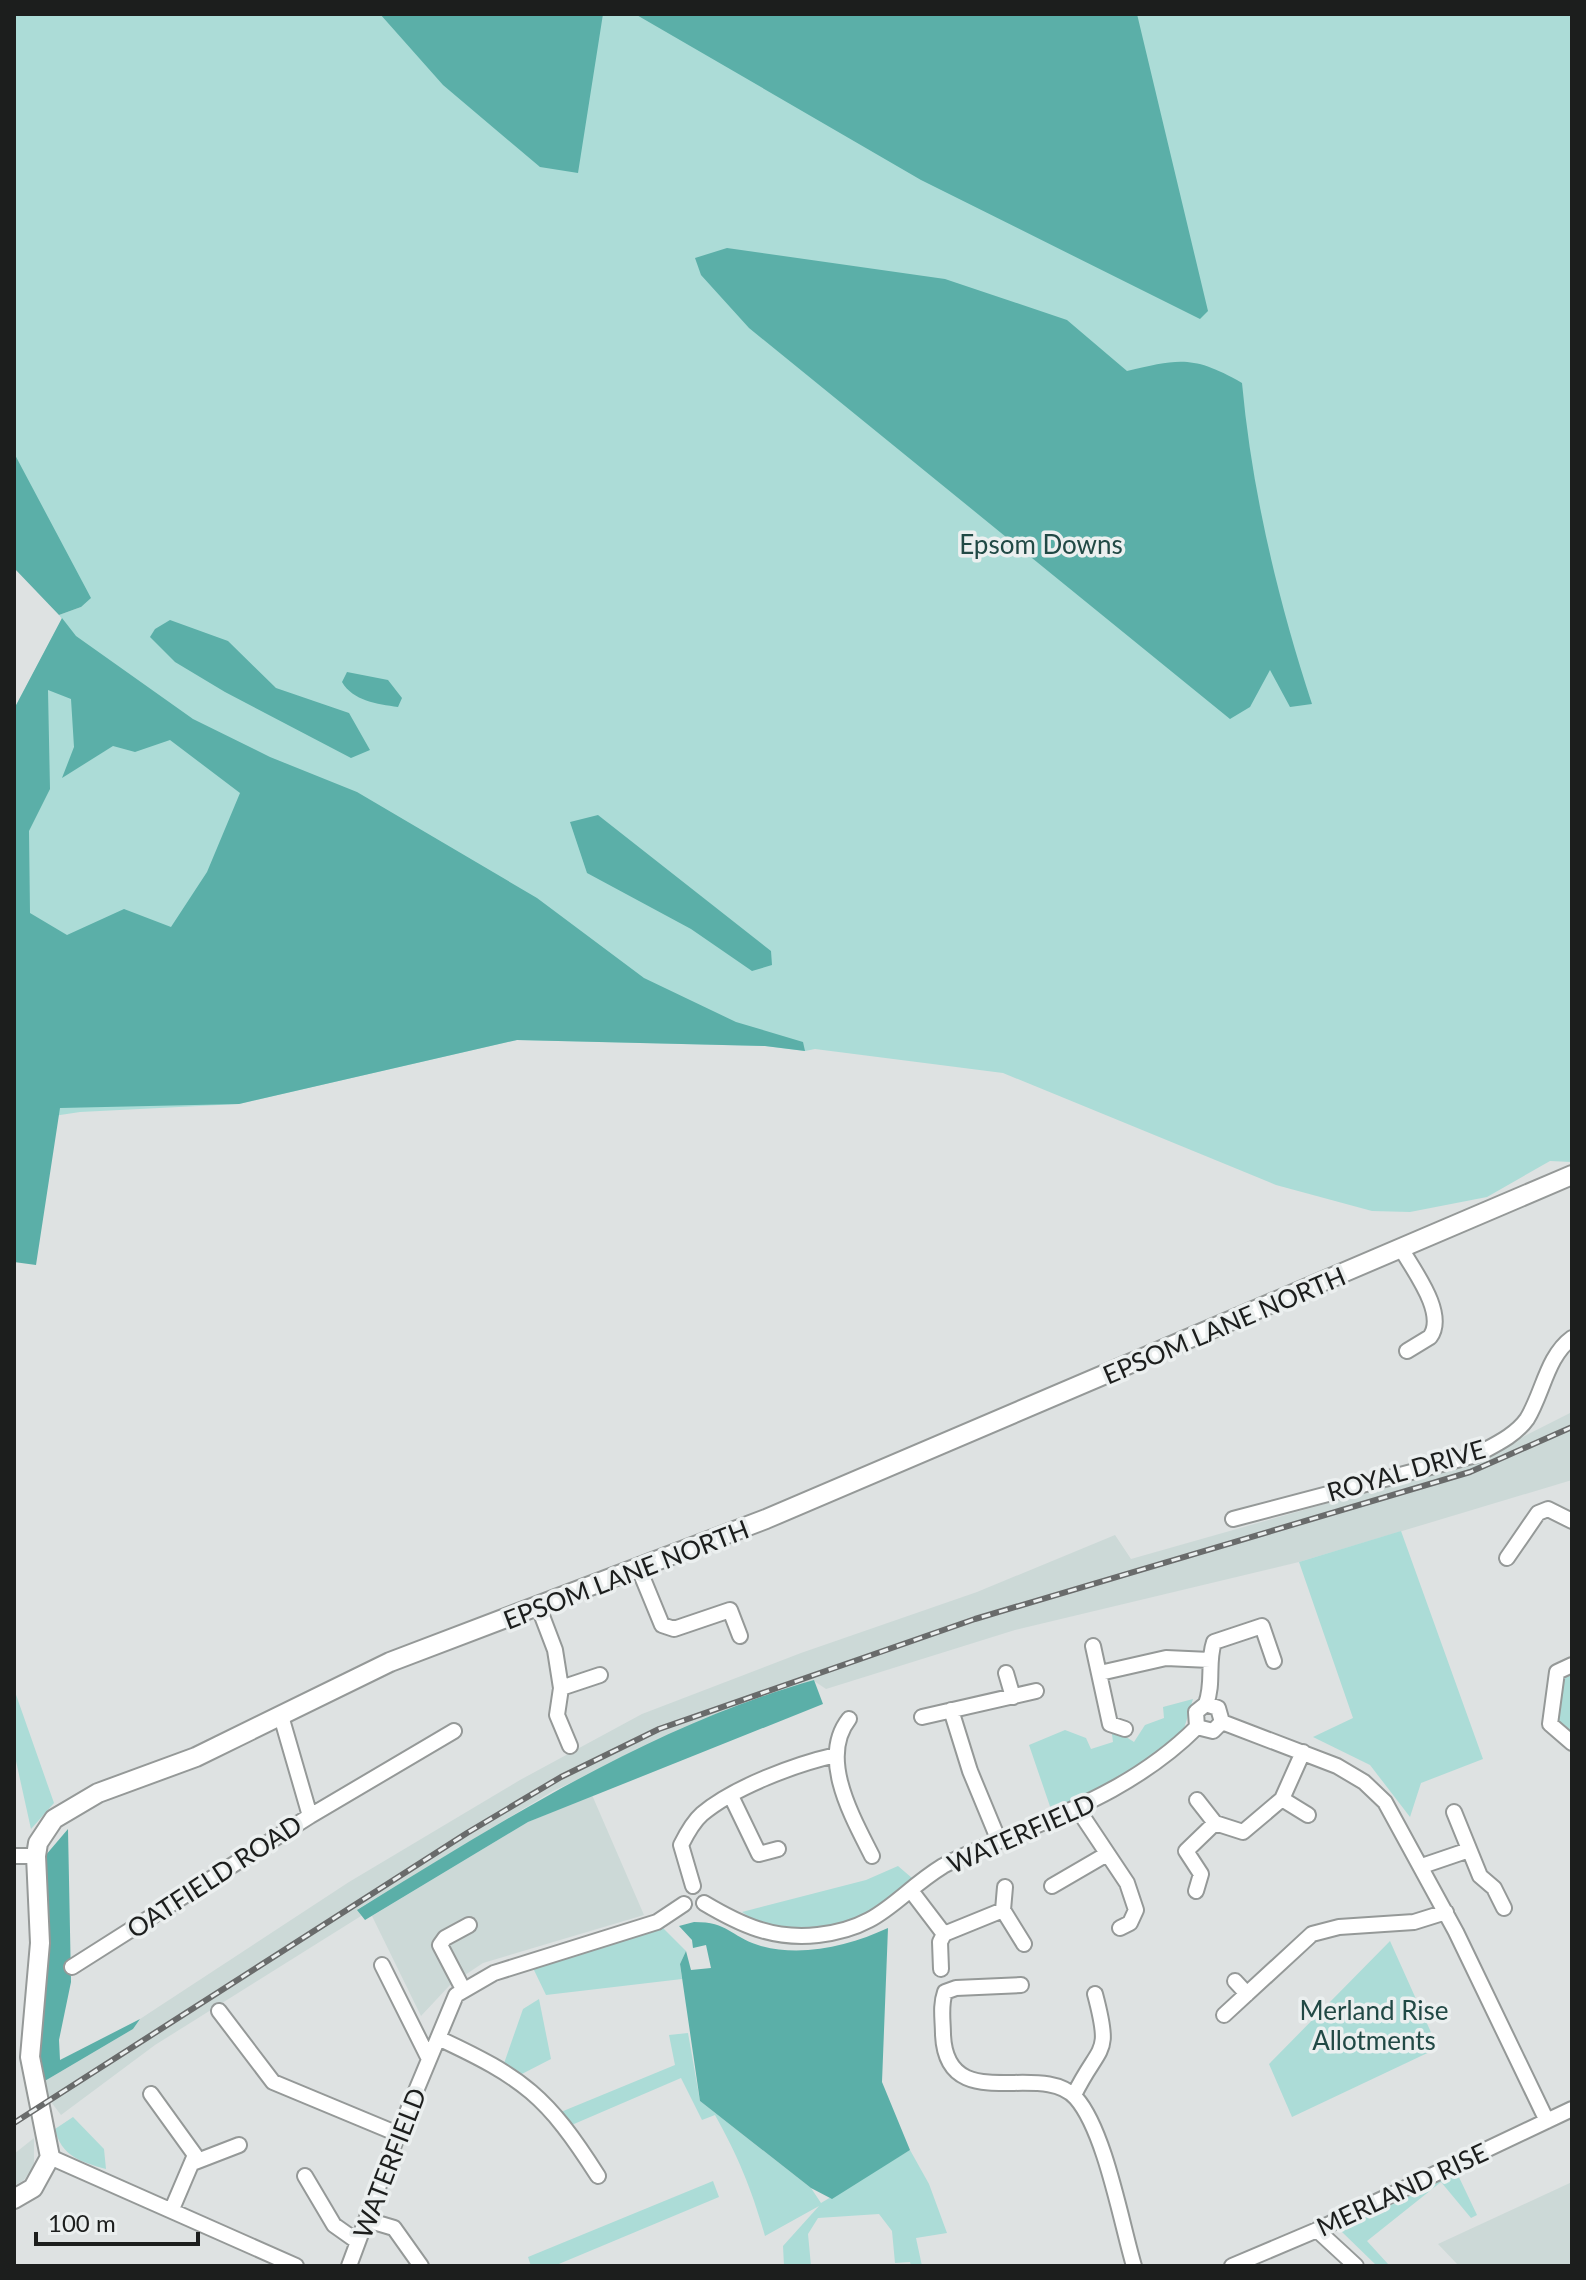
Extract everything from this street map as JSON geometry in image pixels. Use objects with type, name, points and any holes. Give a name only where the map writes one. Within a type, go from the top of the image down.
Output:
[{"type":"main road","name":"EPSOM LANE NORTH","points":[[50,2157],[30,2057],[40,1943],[36,1856],[38,1843],[54,1819],[98,1793],[196,1757],[390,1662],[539,1608],[818,1498],[1572,1175]]},
{"type":"main road","points":[[14,2199],[33,2188],[46,2170],[50,2157]]},
{"type":"street","points":[[1402,1250],[1427,1297],[1435,1321],[1430,1337],[1407,1351]]},
{"type":"street","name":"ROYAL DRIVE","points":[[1233,1519],[1476,1455],[1508,1437],[1526,1420],[1560,1347],[1572,1338]]},
{"type":"street","points":[[1507,1558],[1538,1513],[1548,1509],[1572,1521]]},
{"type":"street","points":[[639,1569],[662,1625],[674,1629],[730,1610],[740,1636]]},
{"type":"street","points":[[539,1608],[555,1650],[561,1688],[557,1715],[570,1746]]},
{"type":"street","points":[[1222,1722],[1213,1731],[1197,1727],[1196,1712],[1206,1704],[1211,1690],[1210,1660],[1214,1642],[1262,1626],[1274,1661]]},
{"type":"street","points":[[1093,1646],[1110,1724],[1125,1729]]},
{"type":"street","points":[[1100,1673],[1166,1658],[1210,1660]]},
{"type":"street","points":[[1572,1665],[1557,1672],[1550,1724],[1572,1743]]},
{"type":"street","points":[[1006,1673],[1013,1697]]},
{"type":"street","points":[[561,1688],[600,1675]]},
{"type":"street","points":[[922,1717],[1036,1691]]},
{"type":"street","points":[[1206,1704],[1218,1708],[1222,1722]]},
{"type":"street","points":[[951,1710],[970,1771],[999,1841]]},
{"type":"street","name":"OATFIELD ROAD","points":[[72,1967],[310,1816],[281,1716]]},
{"type":"street","points":[[849,1719],[842,1728],[836,1755],[849,1808],[872,1856]]},
{"type":"street","points":[[1222,1722],[1337,1766],[1375,1792],[1395,1818],[1422,1866],[1547,2121]]},
{"type":"street","name":"WATERFIELD","points":[[704,1903],[754,1930],[786,1936],[818,1935],[870,1920],[912,1892],[940,1868],[1118,1788],[1160,1762],[1197,1727]]},
{"type":"street","points":[[310,1816],[454,1731]]},
{"type":"street","points":[[1197,1800],[1215,1823],[1243,1832],[1282,1799],[1303,1752]]},
{"type":"street","points":[[684,1904],[694,1909],[704,1903],[703,1891],[693,1886],[681,1845],[701,1815],[731,1796],[807,1761],[836,1755]]},
{"type":"street","points":[[731,1796],[759,1854],[778,1849]]},
{"type":"street","points":[[1282,1799],[1308,1815]]},
{"type":"street","points":[[1077,1808],[1127,1883],[1136,1910],[1130,1923],[1120,1928]]},
{"type":"street","points":[[1454,1812],[1480,1876],[1494,1888],[1504,1908]]},
{"type":"street","points":[[1196,1891],[1201,1874],[1186,1851],[1215,1823]]},
{"type":"street","points":[[1422,1866],[1469,1850]]},
{"type":"street","points":[[1052,1886],[1107,1854]]},
{"type":"street","points":[[14,1856],[36,1856]]},
{"type":"street","points":[[684,1904],[682,1894],[693,1886]]},
{"type":"street","points":[[1005,1887],[1003,1910],[1024,1944]]},
{"type":"street","points":[[912,1892],[944,1934]]},
{"type":"street","points":[[469,1925],[445,1938],[440,1945],[463,1989],[494,1973],[657,1922],[684,1904]]},
{"type":"street","points":[[941,1969],[940,1942],[944,1934],[1003,1910]]},
{"type":"street","points":[[1224,2015],[1312,1934],[1339,1927],[1414,1922],[1446,1912]]},
{"type":"street","name":"WATERFIELD","points":[[382,1965],[429,2059]]},
{"type":"street","points":[[1235,1981],[1247,1994]]},
{"type":"street","points":[[1021,1985],[956,1988],[945,1992],[942,2002],[944,2044],[955,2070],[973,2080],[1045,2084],[1074,2095],[1094,2130],[1134,2266]]},
{"type":"street","name":"WATERFIELD","points":[[349,2266],[398,2134],[451,2005],[463,1989]]},
{"type":"street","points":[[1074,2095],[1103,2049],[1105,2032],[1095,1994]]},
{"type":"street","points":[[219,2011],[273,2082],[398,2134]]},
{"type":"street","points":[[438,2038],[495,2065],[534,2093],[567,2127],[598,2176]]},
{"type":"street","points":[[151,2094],[195,2155],[195,2162],[172,2209]]},
{"type":"street","name":"MERLAND RISE","points":[[1232,2266],[1317,2230],[1572,2109]]},
{"type":"street","points":[[195,2162],[232,2148]]},
{"type":"street","points":[[50,2157],[296,2266]]},
{"type":"street","points":[[305,2176],[334,2225],[358,2242]]},
{"type":"street","points":[[367,2220],[394,2228],[421,2266]]},
{"type":"street","points":[[1317,2230],[1356,2266]]},
{"type":"shaded area","points":[[1572,1412],[1572,1480],[1299,1562],[1015,1630],[826,1689],[814,1681],[760,1696],[553,1791],[358,1909],[361,1916],[155,2045],[61,2115],[38,2085],[133,2029],[140,2019],[349,1882],[520,1780],[642,1714],[801,1653],[977,1592],[1115,1535],[1131,1559],[1413,1479],[1499,1449]]},
{"type":"shaded area","points":[[592,1795],[644,1915],[483,1963],[450,1985],[421,2016],[372,1916],[528,1822]]},
{"type":"shaded area","points":[[34,2138],[34,2166],[24,2180],[14,2186],[14,2154]]},
{"type":"shaded area","points":[[1572,2182],[1572,2266],[1459,2266],[1438,2244]]},
{"type":"green space","name":"Epsom Downs","points":[[14,14],[1572,14],[1572,1162],[1550,1161],[1487,1197],[1410,1212],[1372,1211],[1276,1185],[1003,1073],[815,1049],[805,1051],[765,1046],[517,1040],[239,1104],[80,1112],[14,1122],[14,709],[62,619],[59,615],[81,607],[14,494]]},
{"type":"green space","points":[[380,14],[603,14],[578,173],[540,167],[443,85]]},
{"type":"green space","points":[[635,14],[1137,14],[1208,311],[1200,319],[921,180]]},
{"type":"green space","points":[[727,248],[945,279],[1067,320],[1127,371],[1186,362],[1211,368],[1242,383],[1252,465],[1268,545],[1312,704],[1290,707],[1270,670],[1250,707],[1230,719],[749,328],[701,275],[695,258]]},
{"type":"green space","points":[[14,453],[91,598],[81,607],[59,615],[14,568]]},
{"type":"green space","points":[[62,618],[76,636],[193,719],[270,757],[357,792],[537,898],[644,978],[736,1022],[803,1042],[805,1051],[765,1046],[517,1040],[239,1104],[60,1108],[36,1265],[14,1262],[14,709]],"holes":[[[48,690],[71,699],[74,747],[62,778],[113,746],[135,752],[170,740],[240,793],[207,872],[171,927],[124,909],[67,935],[30,913],[29,831],[50,789]]]},
{"type":"green space","points":[[170,620],[228,641],[276,688],[349,713],[370,750],[351,758],[175,662],[150,637],[155,629]]},
{"type":"green space","points":[[347,672],[388,680],[402,698],[398,707],[352,694],[342,682]]},
{"type":"green space","points":[[598,815],[771,951],[772,965],[752,971],[691,929],[587,873],[570,822]]},
{"type":"green space","points":[[1401,1531],[1483,1759],[1421,1783],[1410,1817],[1370,1765],[1313,1737],[1353,1718],[1299,1562]]},
{"type":"green space","points":[[1572,1665],[1572,1743],[1559,1728],[1553,1701],[1557,1672]]},
{"type":"green space","points":[[814,1680],[823,1704],[528,1822],[365,1920],[357,1910],[466,1843],[635,1750],[693,1723]]},
{"type":"green space","points":[[14,1689],[54,1803],[31,1829],[14,1752]]},
{"type":"green space","points":[[1193,1699],[1179,1745],[1054,1818],[1029,1745],[1065,1730],[1086,1738],[1091,1749],[1113,1742],[1112,1734],[1120,1733],[1134,1742],[1145,1725],[1164,1718],[1163,1707]]},
{"type":"green space","points":[[68,1829],[71,1982],[59,2040],[60,2060],[140,2019],[133,2029],[38,2085],[45,1856]]},
{"type":"green space","points":[[898,1866],[912,1878],[896,1894],[855,1918],[832,1926],[808,1930],[785,1929],[762,1923],[742,1912],[866,1880]]},
{"type":"green space","points":[[657,1922],[686,1951],[680,1964],[682,1979],[546,1995],[533,1968]]},
{"type":"green space","points":[[694,1922],[715,1924],[758,1945],[791,1950],[841,1945],[888,1928],[882,2082],[910,2150],[832,2199],[811,2188],[700,2101],[680,1964],[686,1951],[691,1970],[711,1968],[706,1945],[693,1948],[692,1940],[679,1926]]},
{"type":"green space","name":"Merland Rise Allotments","points":[[1390,1941],[1438,2048],[1292,2117],[1269,2064]]},
{"type":"green space","points":[[539,1999],[551,2059],[516,2077],[502,2069],[523,2009]]},
{"type":"green space","points":[[688,2033],[700,2101],[811,2188],[821,2203],[910,2150],[929,2184],[947,2233],[916,2238],[922,2266],[911,2266],[910,2262],[895,2263],[892,2231],[879,2214],[818,2218],[808,2234],[811,2266],[784,2266],[783,2246],[819,2206],[765,2236],[744,2174],[723,2130],[715,2115],[702,2120],[681,2078],[567,2127],[556,2114],[675,2065],[669,2035]]},
{"type":"green space","points":[[73,2117],[104,2149],[106,2169],[80,2160],[62,2146],[55,2129]]},
{"type":"green space","points":[[1457,2173],[1477,2215],[1471,2218],[1441,2182],[1367,2241],[1388,2264],[1385,2266],[1377,2266],[1341,2231],[1341,2225]]},
{"type":"green space","points":[[713,2181],[719,2197],[554,2266],[531,2266],[528,2257]]},
{"type":"railway","points":[[14,2123],[467,1833],[561,1777],[659,1729],[975,1619],[1470,1472],[1572,1427]]}]
